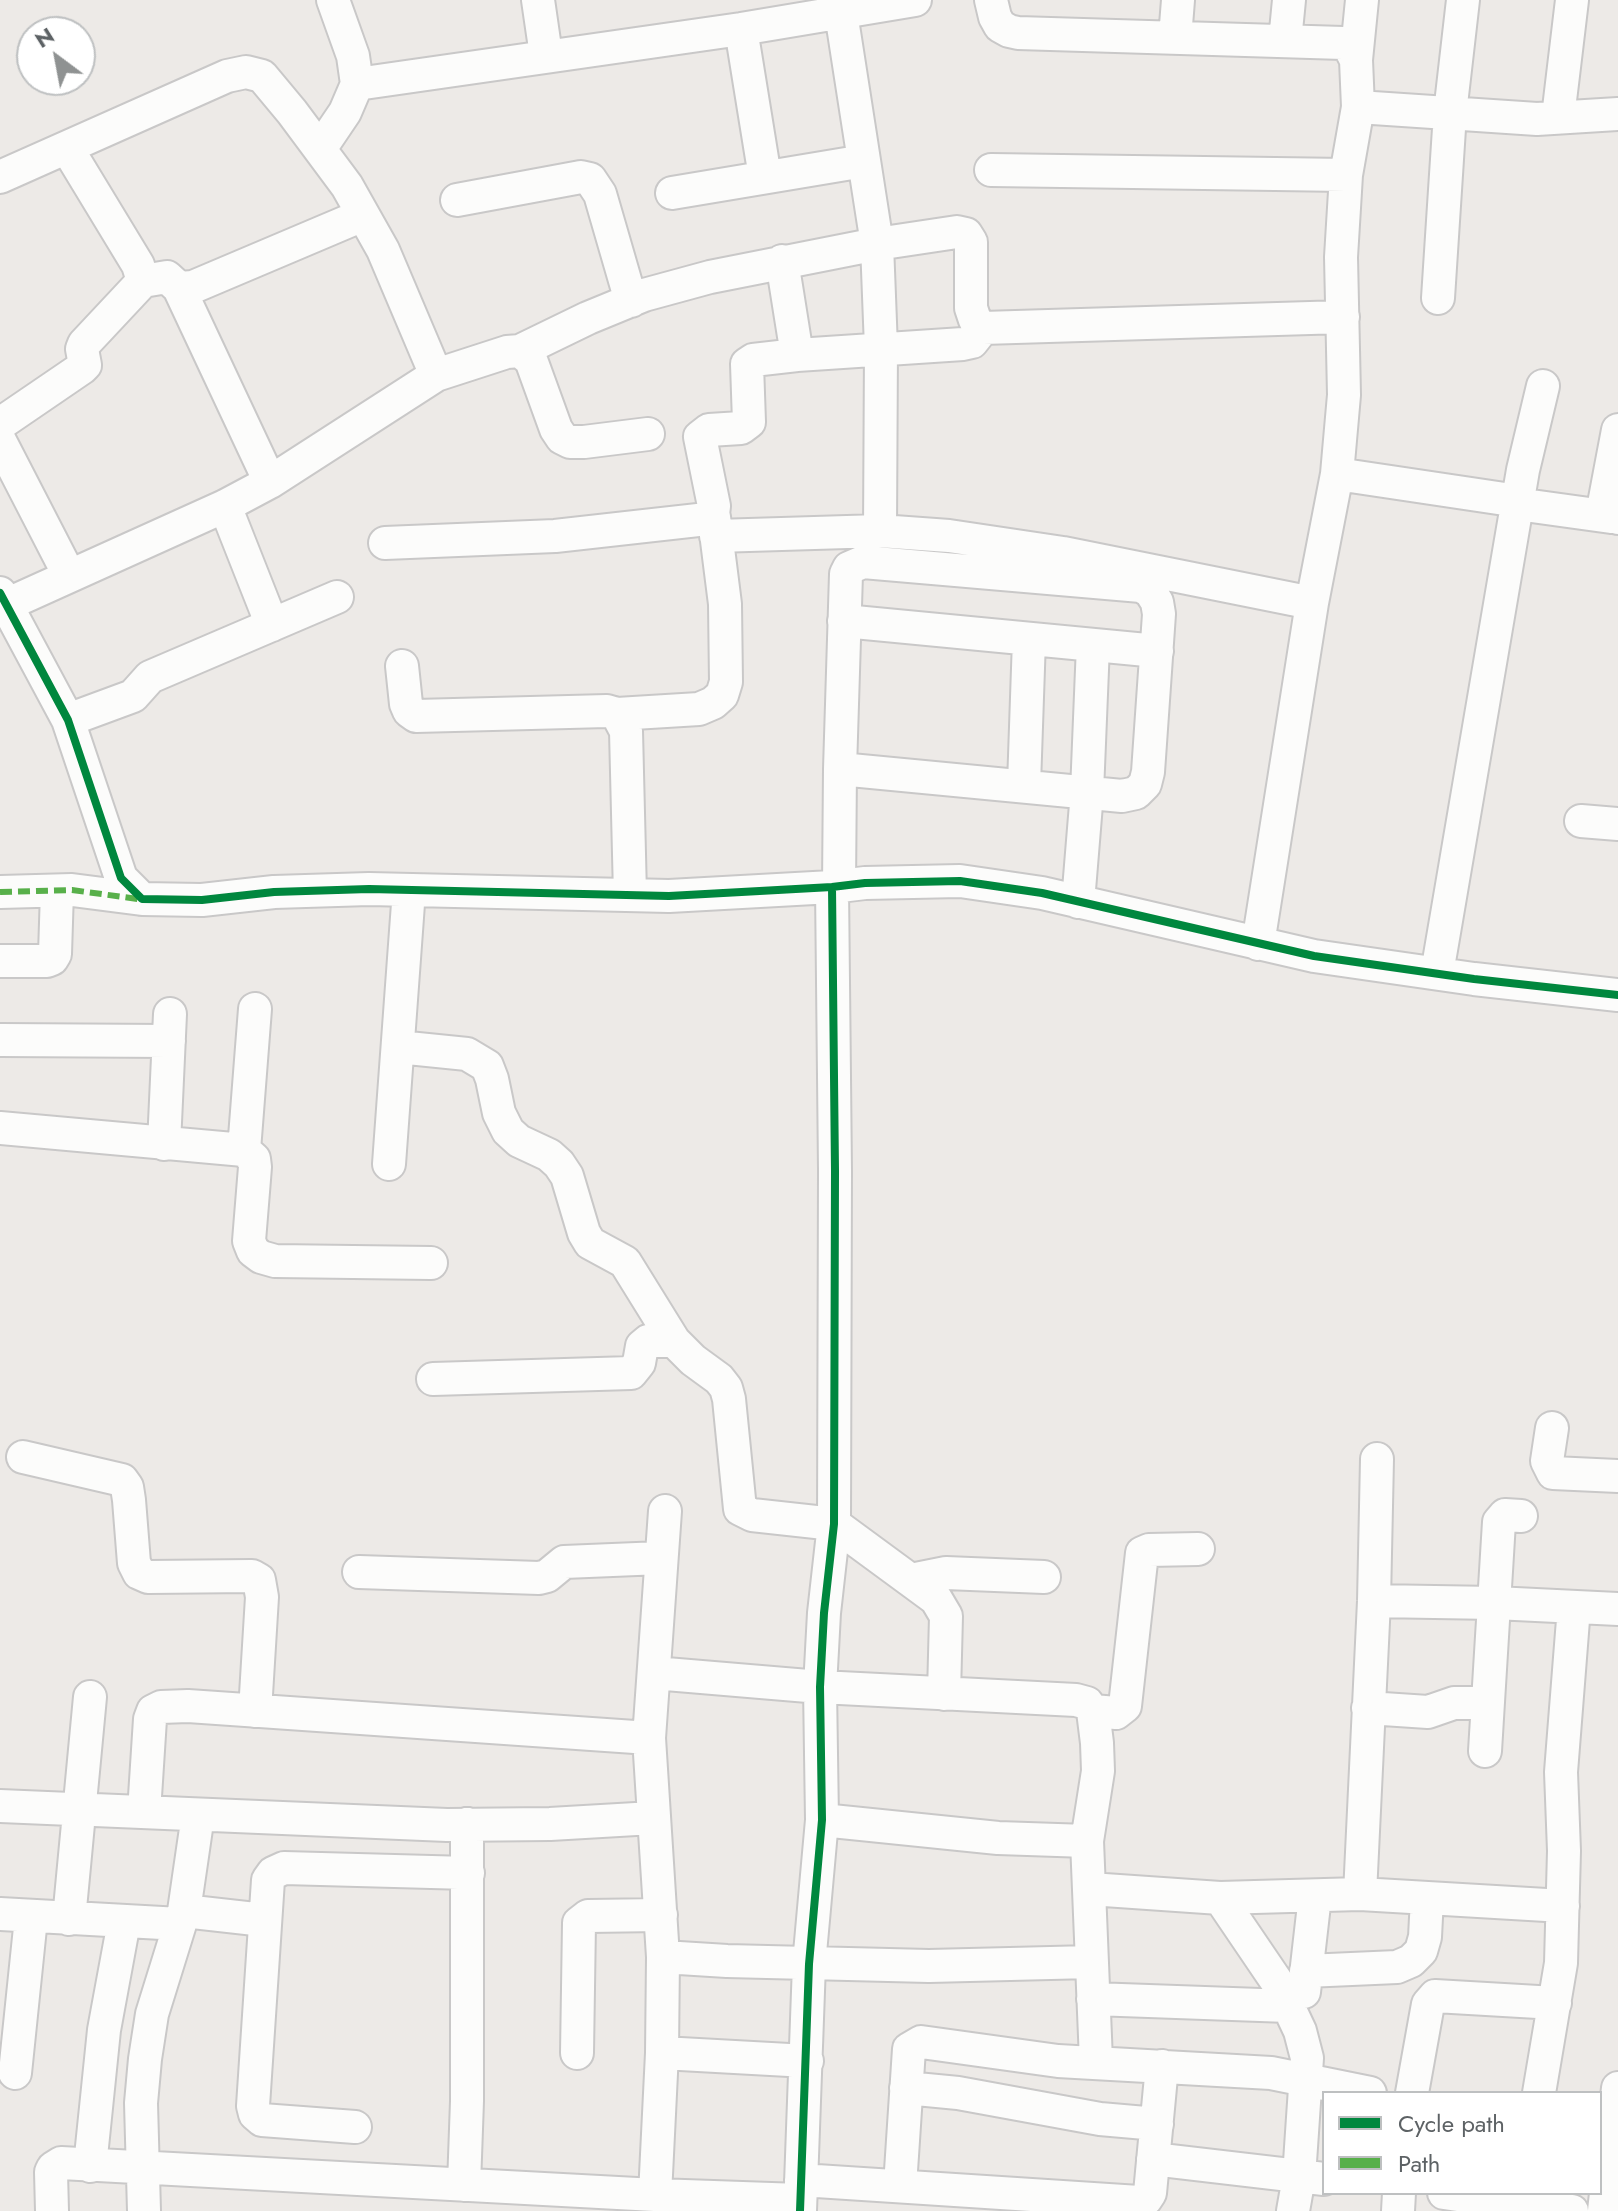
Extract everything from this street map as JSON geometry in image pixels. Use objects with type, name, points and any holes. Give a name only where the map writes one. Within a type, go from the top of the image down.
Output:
[{"type":"street","points":[[320,149],[345,112],[357,84],[353,56],[333,0]]},
{"type":"street","points":[[538,0],[546,55]]},
{"type":"street","points":[[357,84],[741,29],[840,5],[915,0]]},
{"type":"street","points":[[991,0],[995,17],[1009,31],[1343,43],[1350,48],[1356,60]]},
{"type":"street","points":[[1175,38],[1178,0]]},
{"type":"street","points":[[1285,41],[1289,0]]},
{"type":"street","points":[[1258,944],[1312,603],[1337,474],[1344,395],[1341,257],[1346,175],[1358,107],[1356,60],[1362,0]]},
{"type":"street","points":[[1438,298],[1450,113],[1463,0]]},
{"type":"street","points":[[1558,117],[1572,0]]},
{"type":"street","points":[[840,5],[877,244],[881,348],[880,531]]},
{"type":"street","points":[[741,29],[765,177]]},
{"type":"street","points":[[0,177],[227,76],[246,72],[262,76],[347,186],[406,301],[436,375]]},
{"type":"street","points":[[1358,107],[1537,119],[1618,114]]},
{"type":"street","points":[[67,148],[138,265],[143,281]]},
{"type":"street","points":[[672,193],[864,161]]},
{"type":"street","points":[[991,170],[1346,175]]},
{"type":"street","points":[[457,200],[581,177],[590,179],[600,194],[631,301]]},
{"type":"street","points":[[179,288],[193,287],[363,215]]},
{"type":"street","points":[[142,899],[121,878],[68,720],[4,598],[69,575],[225,506],[270,482],[436,375],[507,352],[520,351],[631,301],[710,277],[782,261],[957,232],[966,234],[971,242],[971,308],[975,320],[983,328],[1343,317]]},
{"type":"street","points":[[782,261],[797,355]]},
{"type":"street","points":[[0,424],[82,368],[85,365],[84,344],[143,281],[167,277],[179,288],[270,482]]},
{"type":"street","points":[[402,666],[406,704],[416,716],[607,711],[617,714],[699,709],[713,703],[722,695],[726,682],[725,604],[700,437],[709,430],[741,428],[749,422],[747,364],[753,360],[797,355],[963,344],[972,342],[983,328]]},
{"type":"street","points":[[520,351],[531,360],[562,438],[570,442],[584,442],[648,434]]},
{"type":"street","points":[[1437,973],[1517,502],[1543,386]]},
{"type":"street","points":[[1614,518],[1604,504],[1618,430]]},
{"type":"street","points":[[0,441],[69,575]]},
{"type":"street","points":[[1337,474],[1614,518]]},
{"type":"street","points":[[225,506],[272,625]]},
{"type":"street","points":[[385,543],[498,540],[699,521],[715,525],[880,531],[949,536],[1063,553],[1312,603]]},
{"type":"street","points":[[801,2197],[809,1964],[822,1820],[820,1687],[834,1524],[836,887],[846,574],[849,568],[863,562],[1141,586],[1150,591],[1157,602],[1159,614],[1148,772],[1145,784],[1136,793],[1122,796],[840,769]]},
{"type":"street","points":[[68,720],[133,696],[150,677],[337,597]]},
{"type":"street","points":[[844,621],[1157,651]]},
{"type":"street","points":[[1024,785],[1029,639]]},
{"type":"street","points":[[1078,902],[1087,792],[1093,645]]},
{"type":"street","points":[[617,714],[626,731],[630,895]]},
{"type":"street","points":[[1581,821],[1618,824]]},
{"type":"street","points":[[0,892],[111,893],[142,899],[202,900],[274,892],[409,890],[669,896],[865,883],[960,881],[1042,893],[1314,956],[1618,995]]},
{"type":"street","points":[[389,1164],[409,890]]},
{"type":"street","points":[[0,961],[52,959],[55,954],[57,891]]},
{"type":"street","points":[[244,1150],[255,1009]]},
{"type":"street","points":[[0,1040],[169,1027],[164,1144]]},
{"type":"street","points":[[398,1047],[467,1054],[487,1066],[499,1113],[508,1131],[519,1141],[549,1155],[559,1164],[567,1176],[584,1233],[590,1243],[625,1262],[674,1341],[726,1388],[740,1509],[752,1515],[834,1524],[936,1599],[946,1616],[944,1694]]},
{"type":"street","points":[[0,1128],[244,1150],[254,1159],[255,1167],[249,1241],[253,1251],[261,1257],[275,1261],[431,1263]]},
{"type":"street","points":[[433,1379],[631,1373],[637,1369],[642,1346],[648,1341],[674,1341]]},
{"type":"street","points":[[1552,1428],[1547,1461],[1553,1473],[1618,1476]]},
{"type":"street","points":[[23,1457],[122,1480],[127,1487],[134,1563],[139,1573],[148,1577],[252,1576],[259,1580],[262,1597],[255,1711]]},
{"type":"street","points":[[1360,1894],[1374,1601],[1377,1459]]},
{"type":"street","points":[[655,2195],[663,1957],[649,1738],[665,1511]]},
{"type":"street","points":[[1485,1751],[1499,1522],[1505,1515],[1521,1516]]},
{"type":"street","points":[[1093,1711],[1116,1713],[1125,1706],[1142,1553],[1149,1550],[1198,1549]]},
{"type":"street","points":[[359,1572],[539,1578],[547,1576],[564,1562],[661,1558]]},
{"type":"street","points":[[911,1580],[946,1573],[1044,1577]]},
{"type":"street","points":[[1374,1601],[1618,1609]]},
{"type":"street","points":[[1539,2091],[1561,1963],[1561,1772],[1574,1607]]},
{"type":"street","points":[[654,1673],[820,1687],[1087,1703],[1093,1711],[1098,1771],[1087,1841],[1096,2061]]},
{"type":"street","points":[[69,1919],[90,1697]]},
{"type":"street","points":[[1368,1708],[1428,1712],[1454,1703],[1488,1703]]},
{"type":"street","points":[[144,1812],[150,1719],[153,1711],[161,1707],[188,1706],[649,1738]]},
{"type":"street","points":[[0,1806],[467,1824],[550,1824],[653,1818]]},
{"type":"street","points":[[144,2211],[141,2103],[145,2059],[152,2014],[182,1918],[198,1815]]},
{"type":"street","points":[[822,1820],[998,1838],[1087,1841]]},
{"type":"street","points":[[453,2193],[467,2101],[467,1824]]},
{"type":"street","points":[[355,2127],[262,2120],[255,2114],[253,2106],[268,1880],[273,1873],[284,1868],[468,1873]]},
{"type":"street","points":[[1090,1889],[1220,1898],[1360,1894],[1563,1906]]},
{"type":"street","points":[[1294,2018],[1306,1971],[1315,1896]]},
{"type":"street","points":[[1220,1898],[1277,1982],[1294,2018],[1307,2058],[1312,2178],[1293,2211]]},
{"type":"street","points":[[1306,1971],[1397,1967],[1411,1961],[1421,1951],[1425,1937],[1427,1898]]},
{"type":"street","points":[[577,2053],[579,1923],[588,1916],[661,1915]]},
{"type":"street","points":[[15,2073],[15,1916],[124,1922],[182,1918],[264,1920]]},
{"type":"street","points":[[90,2166],[104,2030],[124,1922]]},
{"type":"street","points":[[663,1957],[929,1966],[1091,1962]]},
{"type":"street","points":[[1412,2091],[1428,2004],[1435,1996],[1555,2003]]},
{"type":"street","points":[[1093,1999],[1294,2018]]},
{"type":"street","points":[[900,2186],[909,2049],[921,2042],[1058,2061],[1271,2073],[1362,2091]]},
{"type":"street","points":[[662,2053],[807,2061]]},
{"type":"street","points":[[52,2211],[53,2168],[61,2163],[275,2174],[453,2193],[561,2200],[655,2195],[801,2197],[900,2186],[1104,2205],[1139,2202],[1150,2193],[1162,2066]]},
{"type":"street","points":[[906,2088],[958,2093],[1100,2119],[1157,2124]]},
{"type":"street","points":[[1604,2211],[1618,2088]]},
{"type":"street","points":[[275,2174],[278,2121]]},
{"type":"street","points":[[1153,2159],[1312,2178]]},
{"type":"street","points":[[1459,2195],[1572,2211]]},
{"type":"marked path","points":[[0,892],[72,890],[138,899]]},
{"type":"cycle path","points":[[0,593],[68,720],[121,878],[142,899],[202,900],[274,892],[369,889],[669,896],[865,883],[960,881],[1042,893],[1314,956],[1474,979],[1618,995]]},
{"type":"cycle path","points":[[800,2211],[809,1964],[822,1820],[820,1687],[834,1524],[832,887]]}]
